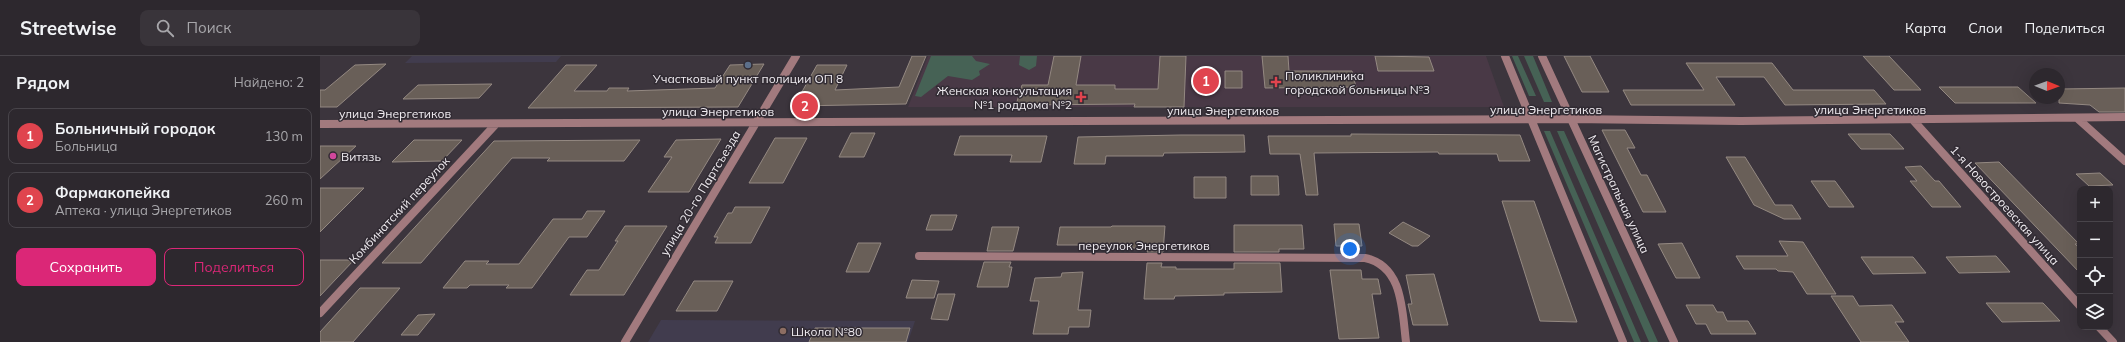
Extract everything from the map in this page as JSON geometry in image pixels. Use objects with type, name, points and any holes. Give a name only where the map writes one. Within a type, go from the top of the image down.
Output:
[{"type":"street","name":"улица 20-го Партсъезда","points":[[625,342],[796,56]]},
{"type":"street","points":[[1505,56],[1623,342]]},
{"type":"street","name":"Магистральная улица","points":[[1542,56],[1674,342]]},
{"type":"street","name":"улица Энергетиков","points":[[320,124],[1338,121],[1531,119],[1741,121],[2125,117]]},
{"type":"street","points":[[2077,118],[2125,161]]},
{"type":"street","name":"1-я Новостроевская улица","points":[[1913,120],[2077,303]]},
{"type":"street","name":"Комбинатский переулок","points":[[320,313],[496,124]]},
{"type":"street","name":"переулок Энергетиков","points":[[919,256],[1031,258],[1352,257],[1370,259],[1385,266],[1394,277],[1406,342]]},
{"type":"street","points":[[2102,330],[2113,342]]},
{"type":"shaded area","points":[[412,56],[561,56],[556,62],[405,63]]},
{"type":"shaded area","points":[[928,56],[1486,56],[1504,107],[908,107]]},
{"type":"shaded area","name":"Школа №80","points":[[661,320],[915,321],[908,342],[648,342]]},
{"type":"green space","points":[[931,56],[972,56],[976,61],[990,64],[979,71],[980,75],[972,80],[948,76],[921,97],[915,96]]},
{"type":"green space","points":[[1020,56],[1037,56],[1036,66],[1029,70],[1019,65]]},
{"type":"green space","points":[[1512,56],[1518,56],[1536,96],[1529,96]]},
{"type":"green space","points":[[1524,56],[1533,56],[1552,102],[1544,102]]},
{"type":"green space","points":[[1544,131],[1550,131],[1641,342],[1634,342]]},
{"type":"green space","points":[[1557,131],[1564,131],[1658,342],[1649,342]]},
{"type":"building","points":[[912,56],[926,56],[906,104],[794,106],[817,65],[847,65],[835,90],[899,87]]},
{"type":"building","points":[[1054,56],[1081,56],[1076,85],[1115,85],[1115,89],[1158,89],[1160,56],[1186,56],[1184,107],[1134,107],[1135,104],[1016,105],[1022,85],[1048,85]]},
{"type":"building","points":[[1262,56],[1288,56],[1289,71],[1352,71],[1356,87],[1265,88]]},
{"type":"building","points":[[1375,56],[1429,57],[1434,71],[1378,71]]},
{"type":"building","points":[[1564,56],[1590,56],[1609,92],[1582,92]]},
{"type":"building","points":[[1863,56],[1889,56],[1921,90],[1894,90]]},
{"type":"building","points":[[1686,63],[1772,63],[1793,90],[1874,90],[1886,104],[1785,105],[1764,77],[1716,77],[1735,105],[1631,105],[1623,90],[1704,90]]},
{"type":"building","points":[[386,64],[337,107],[320,107],[320,90],[325,90],[355,65]]},
{"type":"building","points":[[764,64],[738,107],[528,108],[566,65],[597,65],[574,91],[607,91],[609,88],[629,88],[627,91],[715,88],[730,65]]},
{"type":"building","points":[[1225,71],[1242,71],[1242,88],[1225,88]]},
{"type":"building","points":[[492,84],[479,98],[403,99],[418,85]]},
{"type":"building","points":[[1939,87],[2018,87],[2029,97],[2029,103],[1955,103]]},
{"type":"building","points":[[2125,88],[2125,112],[2099,112],[2090,105],[2065,103],[2065,89]]},
{"type":"building","points":[[1602,130],[1625,130],[1635,148],[1627,148],[1641,175],[1647,175],[1666,212],[1643,212]]},
{"type":"building","points":[[851,133],[875,133],[864,157],[839,157]]},
{"type":"building","points":[[1351,134],[1520,135],[1530,161],[1499,161],[1497,154],[1439,154],[1438,152],[1314,153],[1318,195],[1306,195],[1300,154],[1270,154],[1268,136],[1351,136]]},
{"type":"building","points":[[1848,134],[1890,134],[1904,149],[1861,149]]},
{"type":"building","points":[[1244,135],[1245,152],[1164,153],[1163,156],[1106,156],[1105,164],[1074,164],[1078,137]]},
{"type":"building","points":[[960,136],[1047,136],[1041,162],[1010,162],[1012,155],[954,155]]},
{"type":"building","points":[[775,138],[807,138],[783,183],[749,183]]},
{"type":"building","points":[[721,139],[689,192],[648,192],[672,157],[664,157],[676,140]]},
{"type":"building","points":[[414,140],[462,140],[442,161],[392,162]]},
{"type":"building","points":[[640,140],[624,161],[547,161],[550,158],[512,158],[421,263],[382,263],[494,141]]},
{"type":"building","name":"Витязь","points":[[320,146],[356,146],[320,179]]},
{"type":"building","points":[[1726,157],[1745,157],[1775,205],[1792,205],[1801,219],[1784,219],[1754,205]]},
{"type":"building","points":[[1999,162],[2077,242],[2077,244],[2075,244],[2077,246],[2077,270],[1975,163]]},
{"type":"building","points":[[1921,166],[1935,181],[1939,181],[1961,207],[1932,207],[1910,181],[1917,181],[1905,167]]},
{"type":"building","points":[[2100,173],[2113,185],[2089,186],[2076,174]]},
{"type":"building","points":[[1251,176],[1278,176],[1279,195],[1251,195]]},
{"type":"building","points":[[1194,177],[1226,177],[1226,198],[1194,198]]},
{"type":"building","points":[[1811,181],[1835,181],[1854,207],[1829,207]]},
{"type":"building","points":[[320,188],[364,188],[320,232]]},
{"type":"building","points":[[1502,201],[1534,201],[1577,322],[1540,321]]},
{"type":"building","points":[[735,207],[770,207],[751,243],[715,243],[718,237],[714,237],[728,213],[732,213]]},
{"type":"building","points":[[587,211],[605,211],[587,237],[569,237],[532,288],[506,288],[509,285],[470,285],[467,288],[443,288],[465,261],[489,261],[486,264],[519,264],[553,219],[582,219]]},
{"type":"building","points":[[931,215],[957,215],[952,230],[926,230]]},
{"type":"building","points":[[1403,222],[1430,236],[1418,246],[1412,246],[1389,233]]},
{"type":"building","points":[[1334,224],[1359,224],[1362,246],[1336,246]]},
{"type":"building","points":[[1234,225],[1302,225],[1304,249],[1279,249],[1279,252],[1234,252]]},
{"type":"building","points":[[625,226],[667,226],[624,295],[570,295],[587,270],[599,270],[618,241],[615,241]]},
{"type":"building","points":[[1165,226],[1163,252],[1147,252],[1148,248],[1108,248],[1109,245],[1057,245],[1060,227]]},
{"type":"building","points":[[992,227],[1019,227],[1013,251],[987,251]]},
{"type":"building","points":[[1779,241],[1803,242],[1836,294],[1807,294],[1793,272],[1778,271],[1776,269],[1744,269],[1736,256],[1788,256]]},
{"type":"building","points":[[858,243],[881,243],[869,272],[846,272]]},
{"type":"building","points":[[1682,243],[1700,278],[1676,278],[1658,244]]},
{"type":"building","points":[[1996,256],[2010,272],[1959,273],[1946,257]]},
{"type":"building","points":[[1861,257],[1913,257],[1926,273],[1873,274]]},
{"type":"building","points":[[320,260],[354,260],[320,296]]},
{"type":"building","points":[[984,262],[1011,262],[1009,267],[1012,267],[1008,287],[977,287]]},
{"type":"building","points":[[1147,263],[1162,263],[1161,267],[1176,267],[1176,269],[1234,269],[1234,263],[1280,263],[1282,292],[1224,293],[1224,295],[1175,296],[1174,299],[1144,299]]},
{"type":"building","points":[[1330,270],[1361,270],[1362,279],[1378,279],[1381,294],[1372,294],[1379,338],[1339,339]]},
{"type":"building","points":[[1083,272],[1078,310],[1091,310],[1089,327],[1069,327],[1068,334],[1033,334],[1039,301],[1030,301],[1035,278],[1061,277],[1062,273]]},
{"type":"building","points":[[1434,274],[1448,325],[1413,325],[1408,304],[1412,304],[1406,275]]},
{"type":"building","points":[[912,280],[939,281],[934,298],[906,298]]},
{"type":"building","points":[[694,281],[733,281],[717,311],[676,311]]},
{"type":"building","points":[[360,288],[400,288],[353,342],[320,342],[320,332]]},
{"type":"building","points":[[938,294],[955,294],[948,320],[931,319]]},
{"type":"building","points":[[1831,296],[1853,296],[1859,306],[1892,305],[1904,322],[1895,322],[1909,342],[1861,342]]},
{"type":"building","points":[[1986,303],[2043,303],[2060,321],[2002,322]]},
{"type":"building","points":[[1686,305],[1713,305],[1717,312],[1723,312],[1727,321],[1748,321],[1756,334],[1711,334],[1706,324],[1696,324]]},
{"type":"building","points":[[435,314],[418,335],[401,335],[418,315]]},
{"type":"building","points":[[815,328],[910,328],[906,342],[809,342]]},
{"type":"place","name":"Участковый пункт полиции ОП 8","points":[[748,65]]},
{"type":"place","name":"Больничный городок","points":[[1206,81]]},
{"type":"place","name":"Поликлиника городской больницы №3","points":[[1276,82]]},
{"type":"place","name":"Женская консультация №1 роддома №2","points":[[1081,97]]},
{"type":"place","name":"Фармакопейка","points":[[805,106]]},
{"type":"place","name":"Витязь","points":[[333,156]]},
{"type":"place","name":"Школа №80","points":[[783,331]]}]
